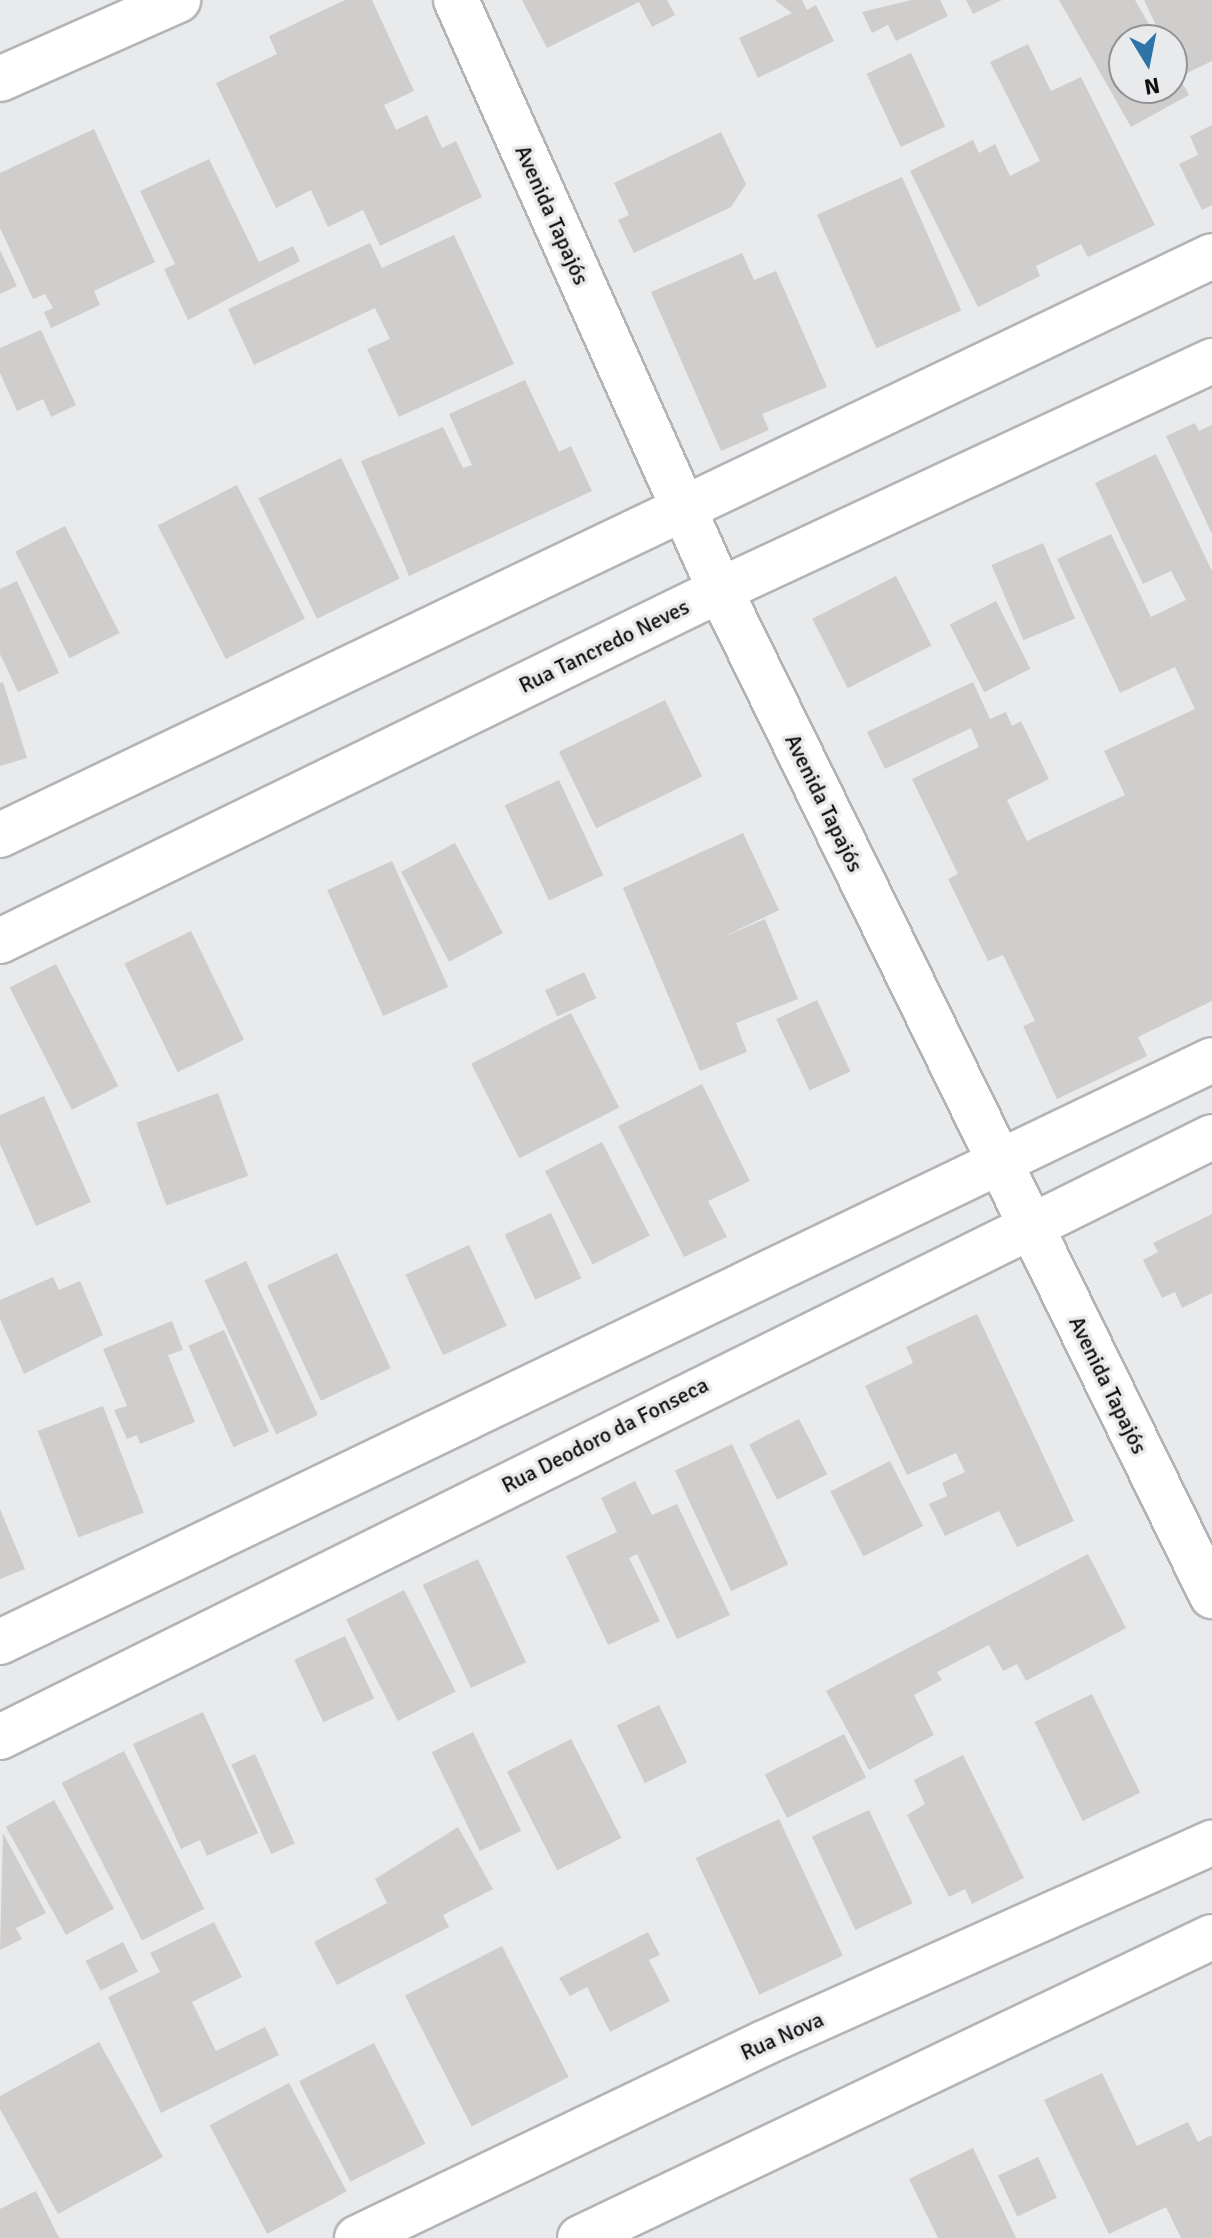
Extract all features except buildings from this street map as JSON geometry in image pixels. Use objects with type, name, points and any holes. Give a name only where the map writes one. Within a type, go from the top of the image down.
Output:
[{"type":"street","points":[[0,79],[178,0]]},
{"type":"street","name":"Avenida Tapajós","points":[[456,0],[720,590],[1212,1596]]},
{"type":"street","points":[[0,835],[1212,256]]},
{"type":"street","name":"Rua Tancredo Neves","points":[[0,941],[720,590],[1212,361]]},
{"type":"street","points":[[0,1642],[1212,1060]]},
{"type":"street","name":"Rua Deodoro da Fonseca","points":[[0,1737],[1029,1224],[1212,1137]]},
{"type":"street","name":"Rua Nova","points":[[357,2238],[764,2043],[1212,1843]]},
{"type":"street","points":[[580,2238],[1212,1937]]}]
